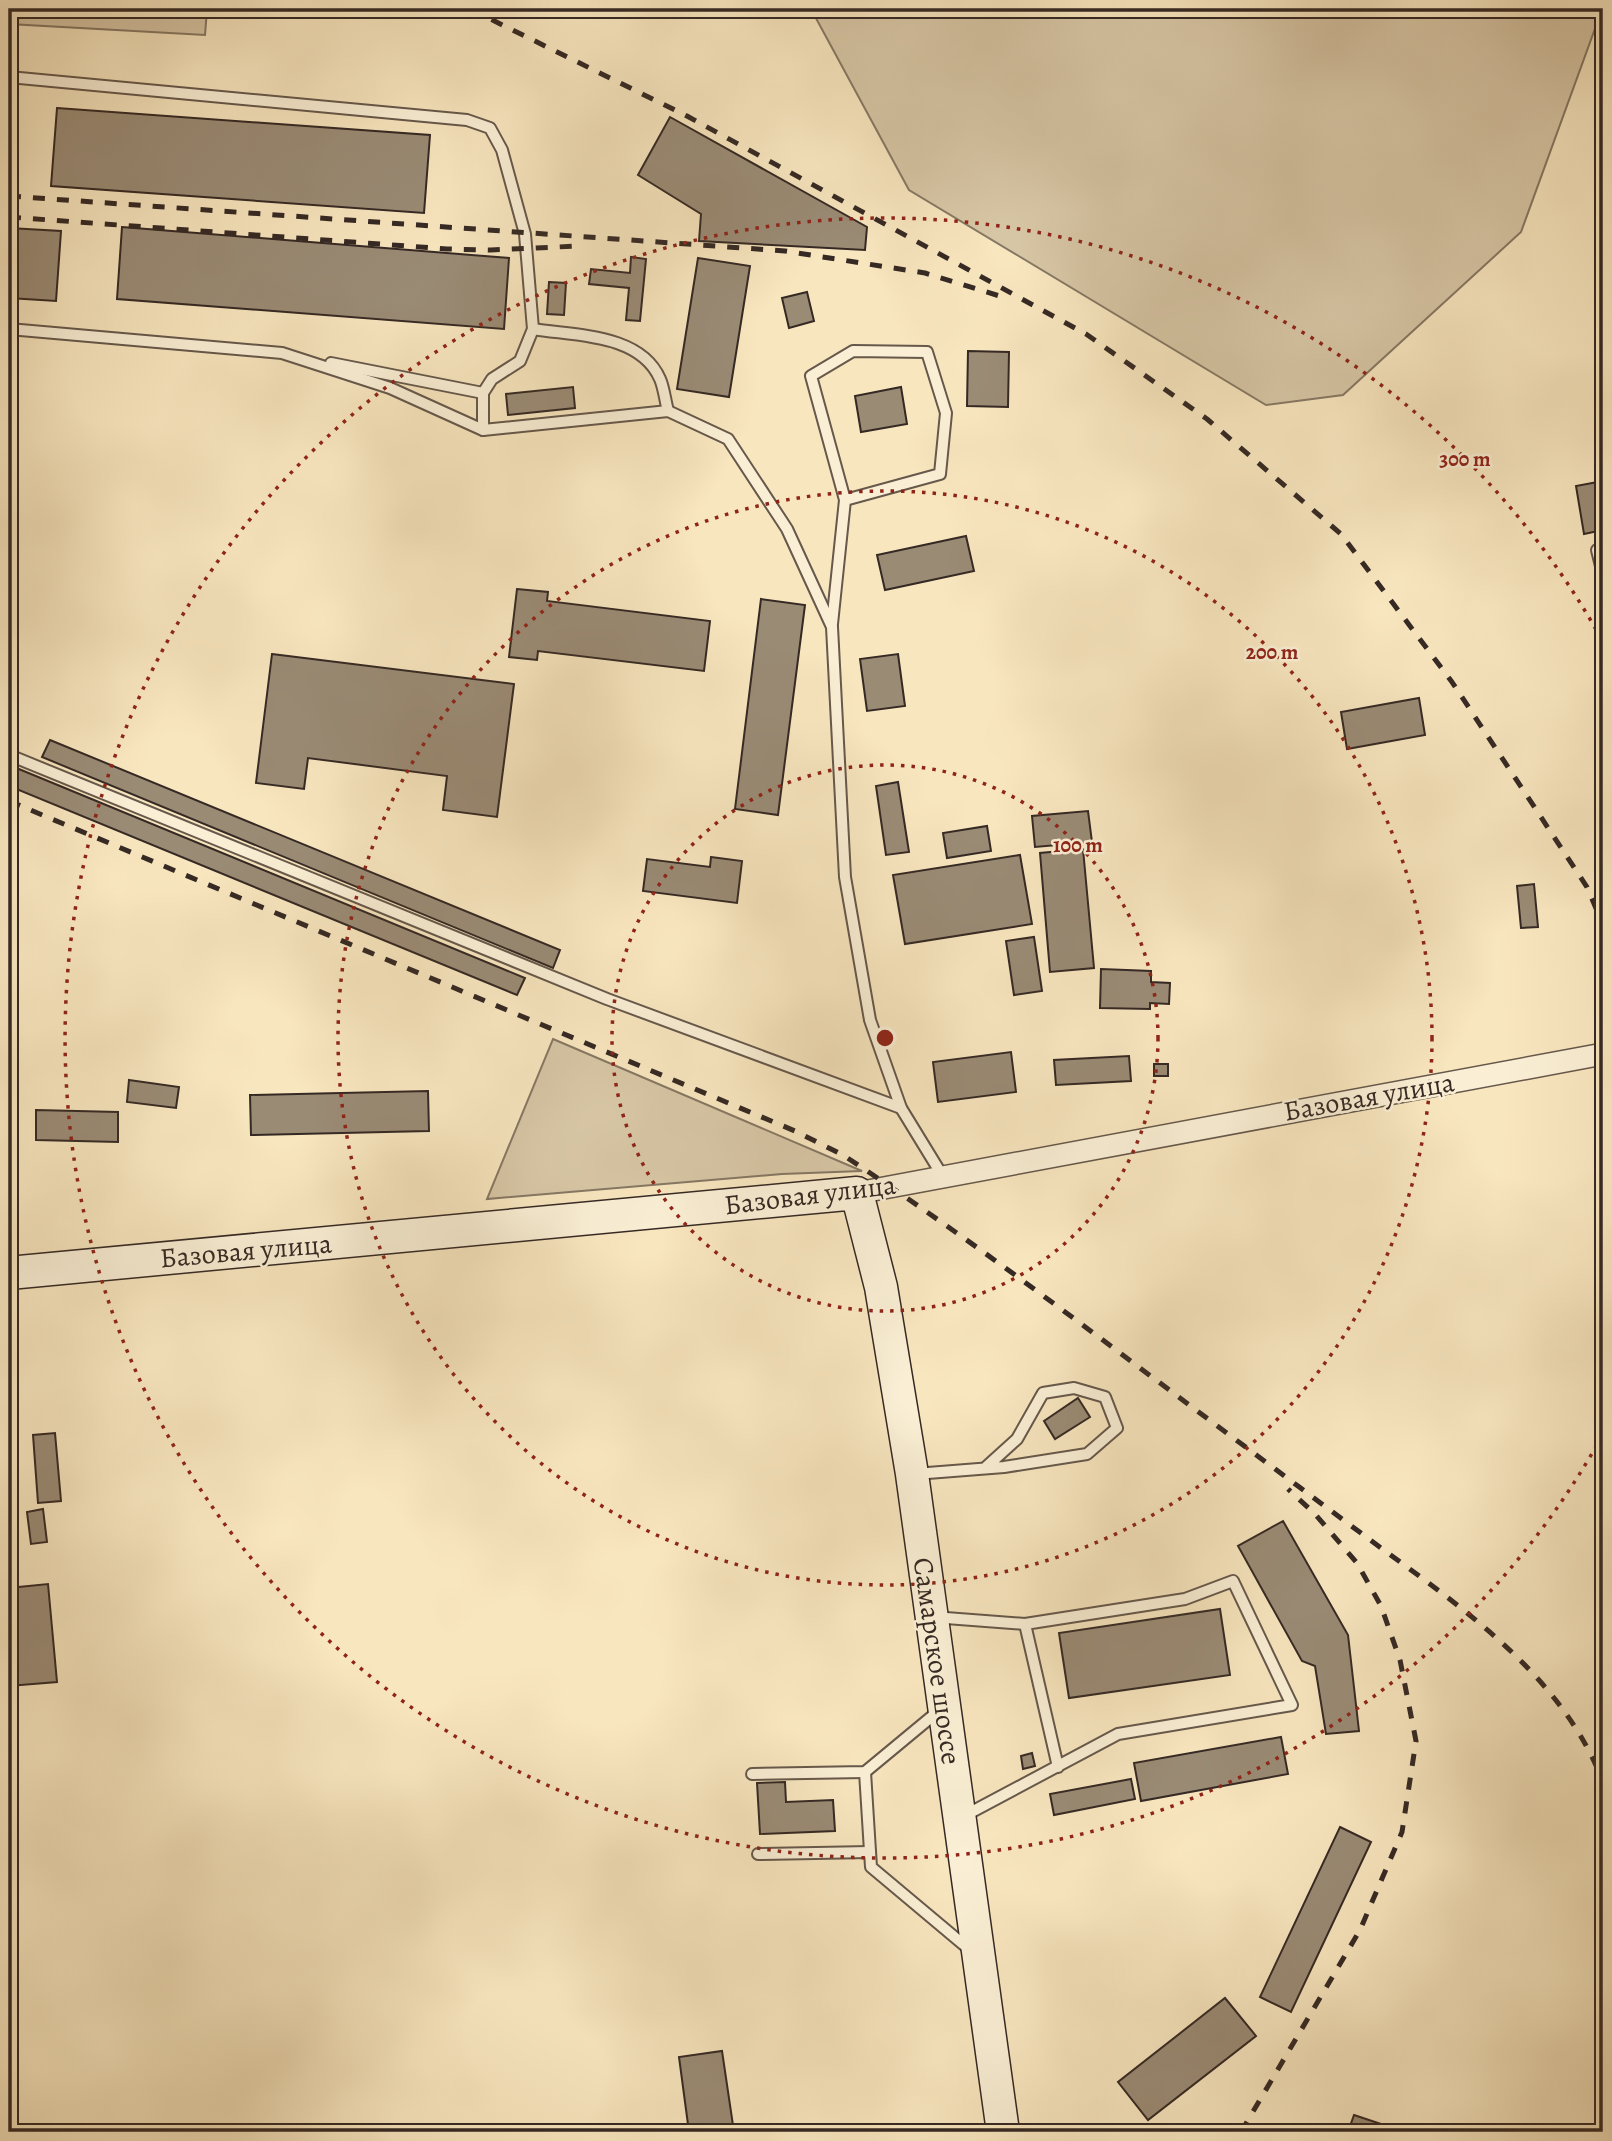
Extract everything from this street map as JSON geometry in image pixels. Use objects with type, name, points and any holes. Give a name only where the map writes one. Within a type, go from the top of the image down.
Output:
[{"type":"street","name":"Базовая улица","points":[[9,1273],[857,1193],[942,1175],[1603,1054]]},
{"type":"street","name":"Самарское шоссе","points":[[857,1193],[881,1287],[912,1474],[1003,2132]]},
{"type":"lane","points":[[9,78],[467,120],[491,128],[502,150],[526,234],[533,329],[520,361],[492,379],[483,393],[483,430]]},
{"type":"lane","points":[[9,329],[282,353],[483,393]]},
{"type":"lane","points":[[533,329],[621,343],[660,377],[668,411]]},
{"type":"lane","points":[[845,500],[940,474],[946,412],[927,352],[853,351],[811,376],[845,500],[832,627],[845,877],[870,1020],[901,1108],[942,1175]]},
{"type":"lane","points":[[282,353],[390,388],[483,430],[668,411],[728,439],[787,529],[832,627]]},
{"type":"lane","points":[[1597,550],[1603,574]]},
{"type":"lane","points":[[9,755],[607,999],[901,1108]]},
{"type":"lane","points":[[912,1474],[985,1468],[1087,1454],[1117,1428],[1105,1397],[1074,1388],[1043,1393],[1017,1439],[985,1468]]},
{"type":"lane","points":[[931,1616],[1025,1624],[1185,1599],[1233,1581],[1292,1705],[1118,1734],[958,1819]]},
{"type":"lane","points":[[1025,1624],[1058,1767]]},
{"type":"lane","points":[[752,1774],[865,1772],[943,1707]]},
{"type":"lane","points":[[865,1772],[871,1867],[978,1956]]},
{"type":"lane","points":[[758,1854],[870,1852]]},
{"type":"shaded area","points":[[9,9],[207,9],[205,35],[9,24]]},
{"type":"shaded area","points":[[811,9],[1590,9],[1597,23],[1521,232],[1343,395],[1266,405],[909,190]]},
{"type":"shaded area","points":[[553,1039],[862,1171],[782,1174],[487,1199]]},
{"type":"building","points":[[57,108],[430,135],[424,213],[51,186]]},
{"type":"building","points":[[670,117],[867,227],[865,250],[699,241],[701,214],[638,175]]},
{"type":"building","points":[[122,227],[509,258],[504,329],[117,299]]},
{"type":"building","points":[[9,228],[61,231],[56,301],[9,298]]},
{"type":"building","points":[[631,257],[646,259],[640,321],[626,320],[629,288],[589,284],[591,269],[630,273]]},
{"type":"building","points":[[698,258],[750,266],[729,397],[677,389]]},
{"type":"building","points":[[549,282],[566,283],[564,315],[547,314]]},
{"type":"building","points":[[807,292],[814,321],[789,328],[782,298]]},
{"type":"building","points":[[968,351],[1009,352],[1008,407],[967,406]]},
{"type":"building","points":[[573,387],[575,408],[508,415],[506,394]]},
{"type":"building","points":[[901,387],[907,424],[861,432],[855,396]]},
{"type":"building","points":[[1603,481],[1603,530],[1584,534],[1576,486]]},
{"type":"building","points":[[966,536],[974,571],[885,590],[877,555]]},
{"type":"building","points":[[517,589],[548,592],[547,601],[710,621],[704,671],[538,651],[537,660],[509,657]]},
{"type":"building","points":[[761,599],[805,605],[778,815],[735,809]]},
{"type":"building","points":[[272,654],[514,684],[497,817],[443,810],[447,776],[308,758],[304,789],[256,783]]},
{"type":"building","points":[[898,654],[905,706],[867,711],[860,659]]},
{"type":"building","points":[[1419,698],[1425,735],[1347,749],[1341,712]]},
{"type":"building","points":[[50,740],[560,950],[553,968],[42,757]]},
{"type":"building","points":[[14,767],[525,978],[517,995],[9,786]]},
{"type":"building","points":[[898,782],[909,852],[886,855],[876,786]]},
{"type":"building","points":[[1088,811],[1092,842],[1035,847],[1032,816]]},
{"type":"building","points":[[987,826],[991,851],[947,858],[943,833]]},
{"type":"building","points":[[1083,849],[1094,968],[1050,972],[1040,853]]},
{"type":"building","points":[[1020,855],[1032,924],[905,944],[893,875]]},
{"type":"building","points":[[711,857],[742,861],[737,903],[643,891],[647,859],[710,867]]},
{"type":"building","points":[[1534,884],[1538,927],[1521,928],[1517,886]]},
{"type":"building","points":[[1034,937],[1042,991],[1014,995],[1006,941]]},
{"type":"building","points":[[1101,969],[1151,971],[1151,982],[1170,983],[1169,1004],[1150,1003],[1150,1009],[1100,1008]]},
{"type":"building","points":[[1011,1052],[1016,1092],[938,1102],[933,1062]]},
{"type":"building","points":[[1129,1056],[1131,1081],[1056,1085],[1054,1060]]},
{"type":"building","points":[[1154,1064],[1168,1064],[1168,1076],[1154,1076]]},
{"type":"building","points":[[129,1080],[179,1087],[176,1108],[127,1102]]},
{"type":"building","points":[[428,1091],[429,1131],[251,1135],[250,1095]]},
{"type":"building","points":[[36,1110],[118,1112],[118,1142],[36,1140]]},
{"type":"building","points":[[1078,1398],[1090,1417],[1055,1439],[1044,1421]]},
{"type":"building","points":[[55,1433],[61,1501],[38,1503],[33,1435]]},
{"type":"building","points":[[43,1509],[47,1542],[31,1544],[27,1512]]},
{"type":"building","points":[[1283,1521],[1348,1635],[1359,1731],[1326,1734],[1315,1666],[1302,1661],[1238,1546]]},
{"type":"building","points":[[48,1584],[57,1682],[9,1686],[9,1588]]},
{"type":"building","points":[[1220,1609],[1230,1675],[1069,1698],[1059,1633]]},
{"type":"building","points":[[1281,1737],[1288,1774],[1141,1801],[1134,1763]]},
{"type":"building","points":[[1032,1753],[1035,1766],[1023,1769],[1021,1756]]},
{"type":"building","points":[[1131,1779],[1135,1799],[1054,1815],[1050,1794]]},
{"type":"building","points":[[785,1782],[786,1802],[833,1800],[835,1831],[760,1834],[757,1783]]},
{"type":"building","points":[[1340,1827],[1371,1842],[1291,2012],[1260,1997]]},
{"type":"building","points":[[1225,1998],[1256,2036],[1148,2120],[1118,2082]]},
{"type":"building","points":[[722,2051],[734,2132],[689,2132],[679,2057]]},
{"type":"building","points":[[1354,2115],[1405,2132],[1348,2132]]},
{"type":"railway","points":[[470,9],[687,116],[1086,334],[1207,419],[1341,534],[1452,682],[1587,887],[1603,925]]},
{"type":"railway","points":[[9,196],[785,251],[925,273],[1006,298]]},
{"type":"railway","points":[[9,217],[447,249],[579,246]]},
{"type":"railway","points":[[9,801],[795,1131],[843,1155],[1031,1287],[1476,1620],[1508,1648],[1563,1710],[1585,1744],[1603,1782]]},
{"type":"railway","points":[[1241,2132],[1360,1930],[1402,1832],[1416,1741],[1400,1660],[1381,1606],[1357,1563],[1315,1514],[1288,1489]]},
{"type":"railway","points":[[1601,2132],[1603,2113]]}]
